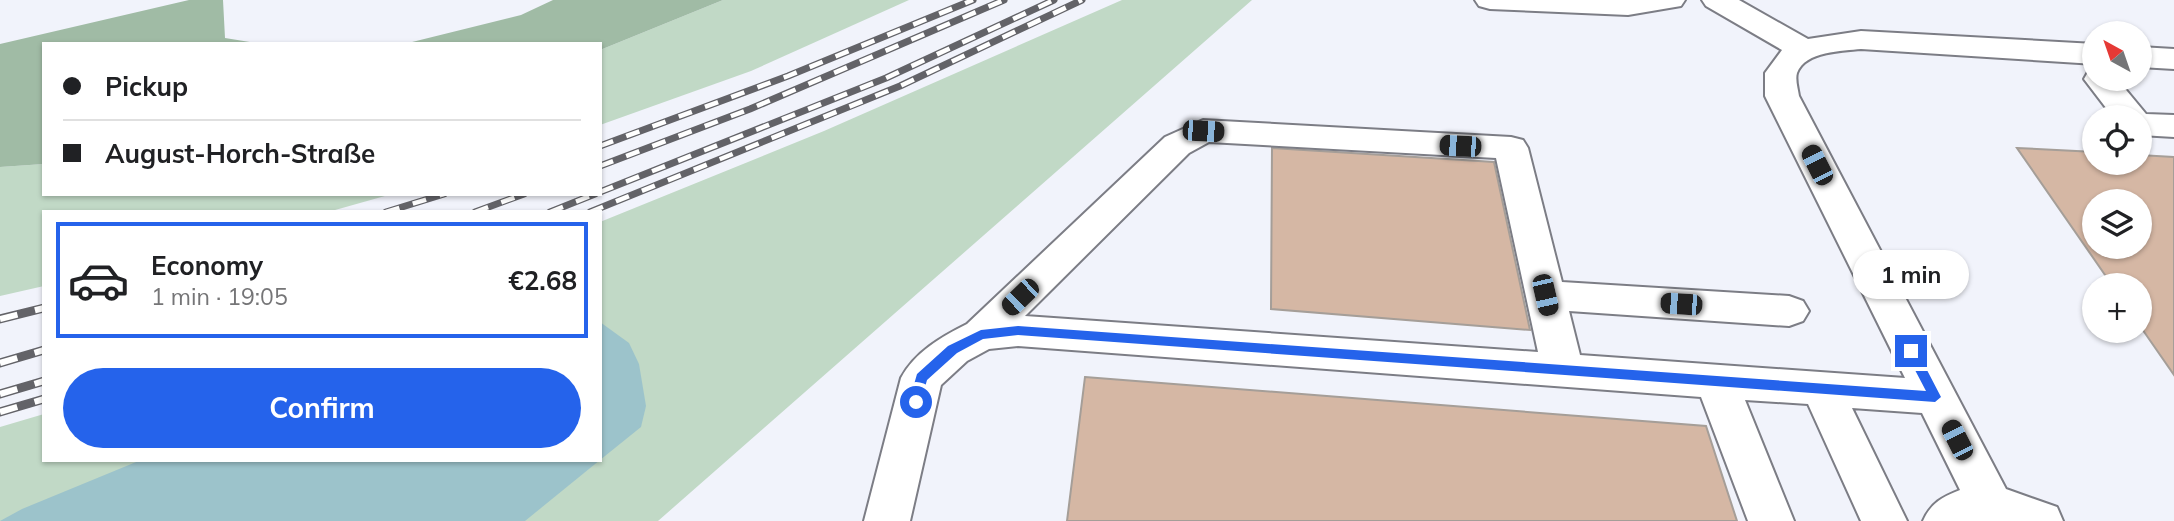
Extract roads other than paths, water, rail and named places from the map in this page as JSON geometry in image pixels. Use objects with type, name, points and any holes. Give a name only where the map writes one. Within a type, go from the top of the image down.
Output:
[{"type":"street","points":[[1490,0],[1628,6],[1670,0]]},
{"type":"street","points":[[1717,0],[1805,50]]},
{"type":"street","points":[[1991,505],[1782,96],[1780,75],[1788,62],[1805,50],[1832,43],[1861,40],[2082,64]]},
{"type":"street","points":[[2152,58],[2174,59]]},
{"type":"street","points":[[2152,125],[2174,126]]},
{"type":"street","points":[[887,521],[922,378],[953,350],[981,335],[1177,145],[1203,131],[1511,148],[1563,370]]},
{"type":"street","points":[[1545,295],[1789,311]]},
{"type":"street","points":[[981,335],[1018,331],[1935,397]]},
{"type":"street","points":[[1716,382],[1771,521]]},
{"type":"street","points":[[1822,389],[1884,521]]},
{"type":"street","points":[[1945,521],[1954,512],[1969,505],[1991,505],[2016,510],[2040,521]]},
{"type":"water","points":[[602,323],[629,343],[639,364],[646,406],[641,427],[602,458]]},
{"type":"water","points":[[136,462],[598,462],[525,521],[0,521],[22,509]]},
{"type":"railway","points":[[602,145],[788,76],[973,0]]},
{"type":"railway","points":[[602,165],[750,109],[1004,0]]},
{"type":"railway","points":[[602,191],[886,78],[1054,0]]},
{"type":"railway","points":[[595,210],[900,86],[1082,0]]},
{"type":"railway","points":[[392,210],[438,196]]},
{"type":"railway","points":[[480,210],[519,196]]},
{"type":"railway","points":[[555,210],[590,196]]},
{"type":"railway","points":[[0,319],[42,308]]},
{"type":"railway","points":[[0,363],[42,351]]},
{"type":"railway","points":[[0,394],[42,382]]},
{"type":"railway","points":[[0,412],[42,400]]}]
